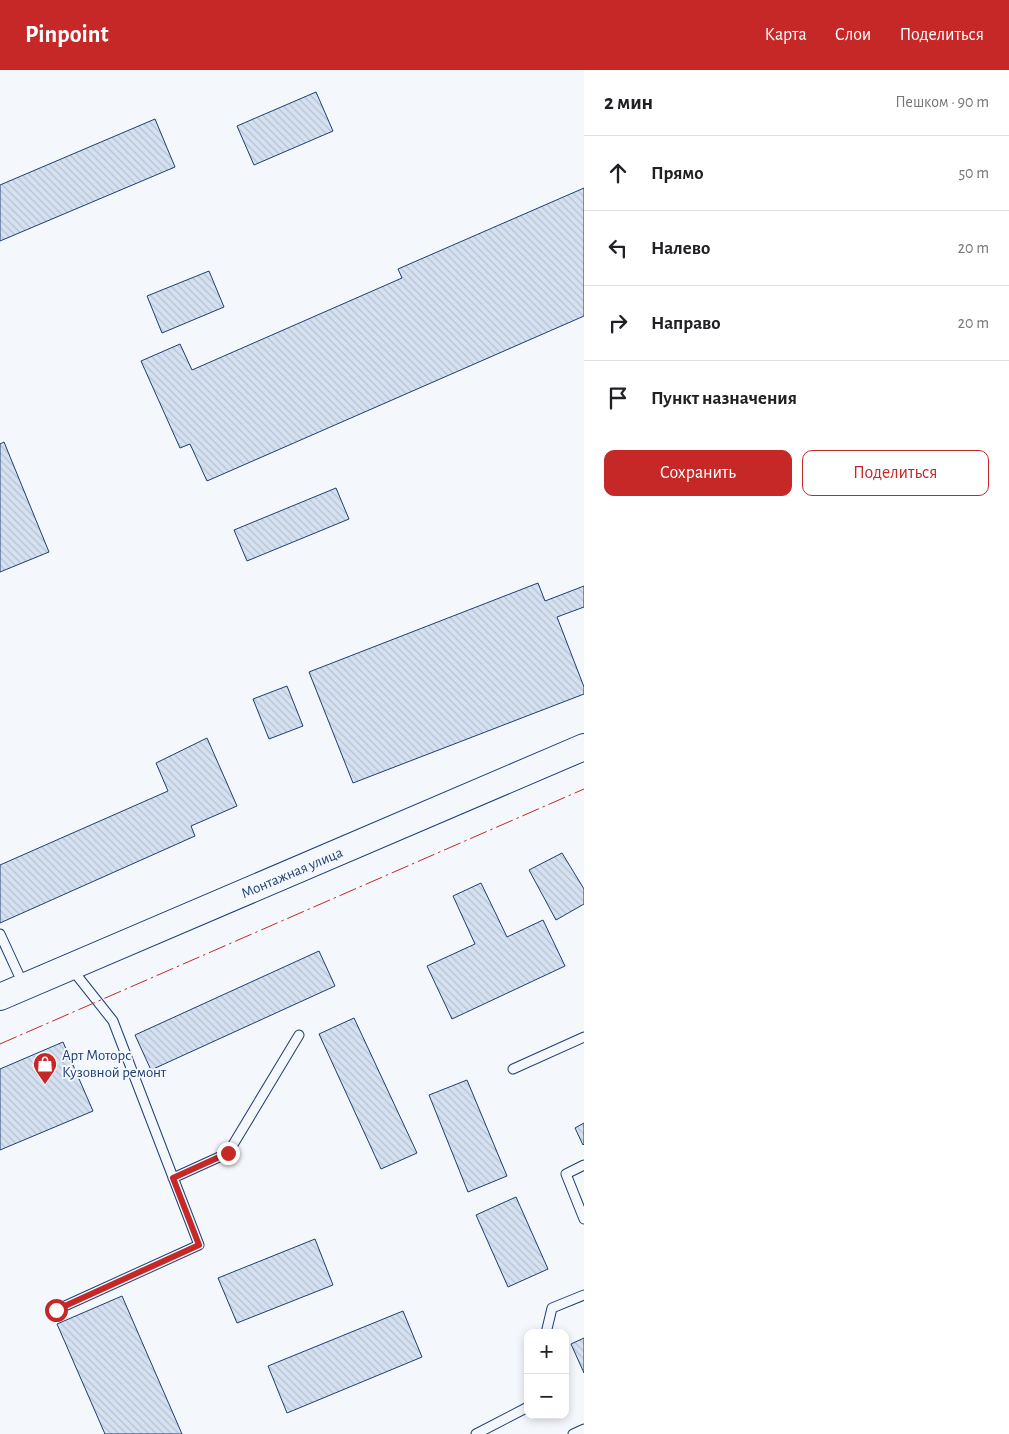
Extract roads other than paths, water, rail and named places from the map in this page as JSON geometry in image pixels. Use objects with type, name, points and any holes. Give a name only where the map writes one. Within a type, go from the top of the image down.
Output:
[{"type":"street","name":"Монтажная улица","points":[[0,997],[584,747]]},
{"type":"lane","points":[[0,934],[24,987]]},
{"type":"lane","points":[[56,1310],[199,1245],[113,1021],[71,968]]},
{"type":"lane","points":[[173,1178],[228,1153],[299,1035]]},
{"type":"lane","points":[[513,1069],[584,1037]]},
{"type":"lane","points":[[584,1165],[566,1174],[584,1219]]},
{"type":"lane","points":[[547,1329],[552,1308],[584,1295]]},
{"type":"lane","points":[[476,1434],[524,1409]]},
{"type":"lane","points":[[573,1434],[584,1429]]},
{"type":"place","name":"Арт Моторс Кузовной ремонт","points":[[45,1085]]}]
